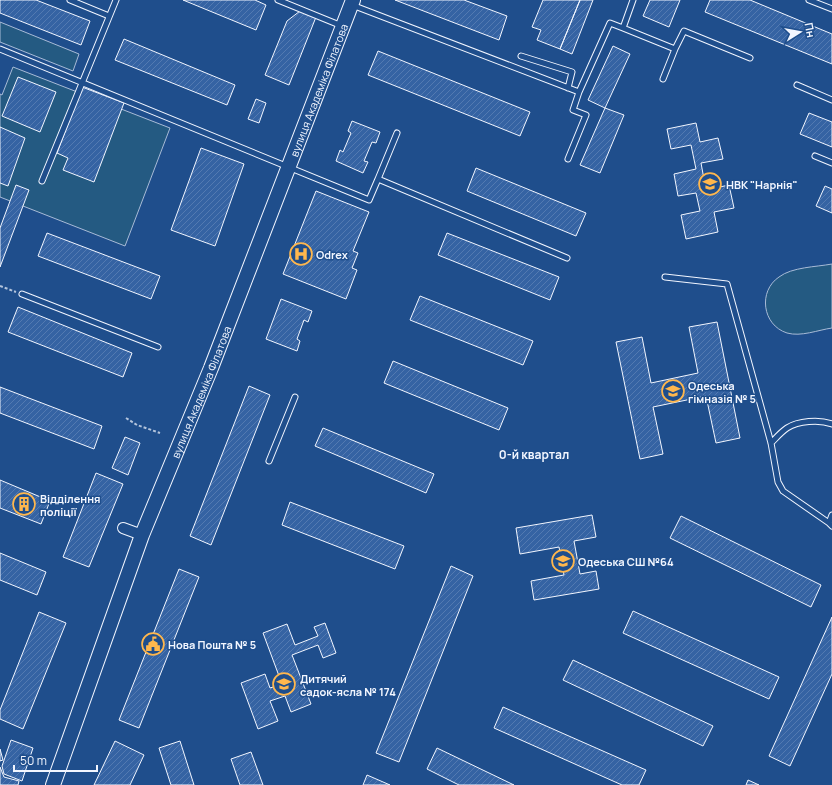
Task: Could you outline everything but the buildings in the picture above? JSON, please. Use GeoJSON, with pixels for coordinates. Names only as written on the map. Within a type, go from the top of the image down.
{"type":"FeatureCollection","features":[{"type":"Feature","properties":{"kind":"main road","name":"вулиця Академіка Філатова"},"geometry":{"type":"LineString","coordinates":[[53,785],[142,535],[211,368],[352,2]]}},
{"type":"Feature","properties":{"kind":"street"},"geometry":{"type":"LineString","coordinates":[[123,528],[142,535]]}},
{"type":"Feature","properties":{"kind":"lane"},"geometry":{"type":"LineString","coordinates":[[70,0],[110,16]]}},
{"type":"Feature","properties":{"kind":"lane"},"geometry":{"type":"LineString","coordinates":[[42,181],[116,0]]}},
{"type":"Feature","properties":{"kind":"lane"},"geometry":{"type":"LineString","coordinates":[[278,0],[342,26]]}},
{"type":"Feature","properties":{"kind":"lane"},"geometry":{"type":"LineString","coordinates":[[623,28],[633,0]]}},
{"type":"Feature","properties":{"kind":"lane"},"geometry":{"type":"LineString","coordinates":[[809,0],[832,9]]}},
{"type":"Feature","properties":{"kind":"lane"},"geometry":{"type":"LineString","coordinates":[[352,2],[579,92]]}},
{"type":"Feature","properties":{"kind":"lane"},"geometry":{"type":"LineString","coordinates":[[568,159],[586,115],[573,110],[579,92],[610,23],[675,49]]}},
{"type":"Feature","properties":{"kind":"lane"},"geometry":{"type":"LineString","coordinates":[[663,79],[684,31],[750,58]]}},
{"type":"Feature","properties":{"kind":"lane"},"geometry":{"type":"LineString","coordinates":[[0,49],[370,200],[397,133]]}},
{"type":"Feature","properties":{"kind":"lane"},"geometry":{"type":"LineString","coordinates":[[521,56],[572,72],[568,88]]}},
{"type":"Feature","properties":{"kind":"lane"},"geometry":{"type":"LineString","coordinates":[[797,85],[832,100]]}},
{"type":"Feature","properties":{"kind":"lane"},"geometry":{"type":"LineString","coordinates":[[815,156],[832,163]]}},
{"type":"Feature","properties":{"kind":"lane"},"geometry":{"type":"LineString","coordinates":[[378,179],[567,258]]}},
{"type":"Feature","properties":{"kind":"lane"},"geometry":{"type":"LineString","coordinates":[[665,277],[727,284],[771,443],[778,482],[783,491],[830,524],[832,516]]}},
{"type":"Feature","properties":{"kind":"lane"},"geometry":{"type":"LineString","coordinates":[[22,294],[158,347]]}},
{"type":"Feature","properties":{"kind":"lane"},"geometry":{"type":"LineString","coordinates":[[269,461],[295,397]]}},
{"type":"Feature","properties":{"kind":"lane"},"geometry":{"type":"LineString","coordinates":[[771,443],[785,429],[794,424],[826,422],[832,424]]}},
{"type":"Feature","properties":{"kind":"path"},"geometry":{"type":"LineString","coordinates":[[0,286],[22,294]]}},
{"type":"Feature","properties":{"kind":"path"},"geometry":{"type":"LineString","coordinates":[[126,418],[137,425],[160,433]]}},
{"type":"Feature","properties":{"kind":"shaded area"},"geometry":{"type":"Polygon","coordinates":[[[0,22],[79,54],[73,71],[0,42],[0,22]]]}},
{"type":"Feature","properties":{"kind":"shaded area"},"geometry":{"type":"Polygon","coordinates":[[[13,67],[170,128],[125,246],[0,197],[0,94],[2,95],[13,67]]]}},
{"type":"Feature","properties":{"kind":"shaded area"},"geometry":{"type":"Polygon","coordinates":[[[832,264],[832,328],[810,333],[792,334],[779,329],[772,323],[766,307],[766,299],[772,283],[779,277],[791,271],[832,264]]]}},
{"type":"Feature","properties":{"kind":"place","name":"НВК \"Нарнія\""},"geometry":{"type":"Point","coordinates":[710,184]}},
{"type":"Feature","properties":{"kind":"place","name":"Odrex"},"geometry":{"type":"Point","coordinates":[301,254]}},
{"type":"Feature","properties":{"kind":"place","name":"Одеська гімназія № 5"},"geometry":{"type":"Point","coordinates":[673,391]}},
{"type":"Feature","properties":{"kind":"place","name":"Відділення поліції"},"geometry":{"type":"Point","coordinates":[24,504]}},
{"type":"Feature","properties":{"kind":"place","name":"Одеська СШ №64"},"geometry":{"type":"Point","coordinates":[563,561]}},
{"type":"Feature","properties":{"kind":"place","name":"Нова Пошта № 5"},"geometry":{"type":"Point","coordinates":[153,644]}},
{"type":"Feature","properties":{"kind":"place","name":"Дитячий садок-ясла № 174"},"geometry":{"type":"Point","coordinates":[284,684]}},
{"type":"Feature","properties":{"kind":"district","name":"0-й квартал"},"geometry":{"type":"Point","coordinates":[534,454]}}]}
